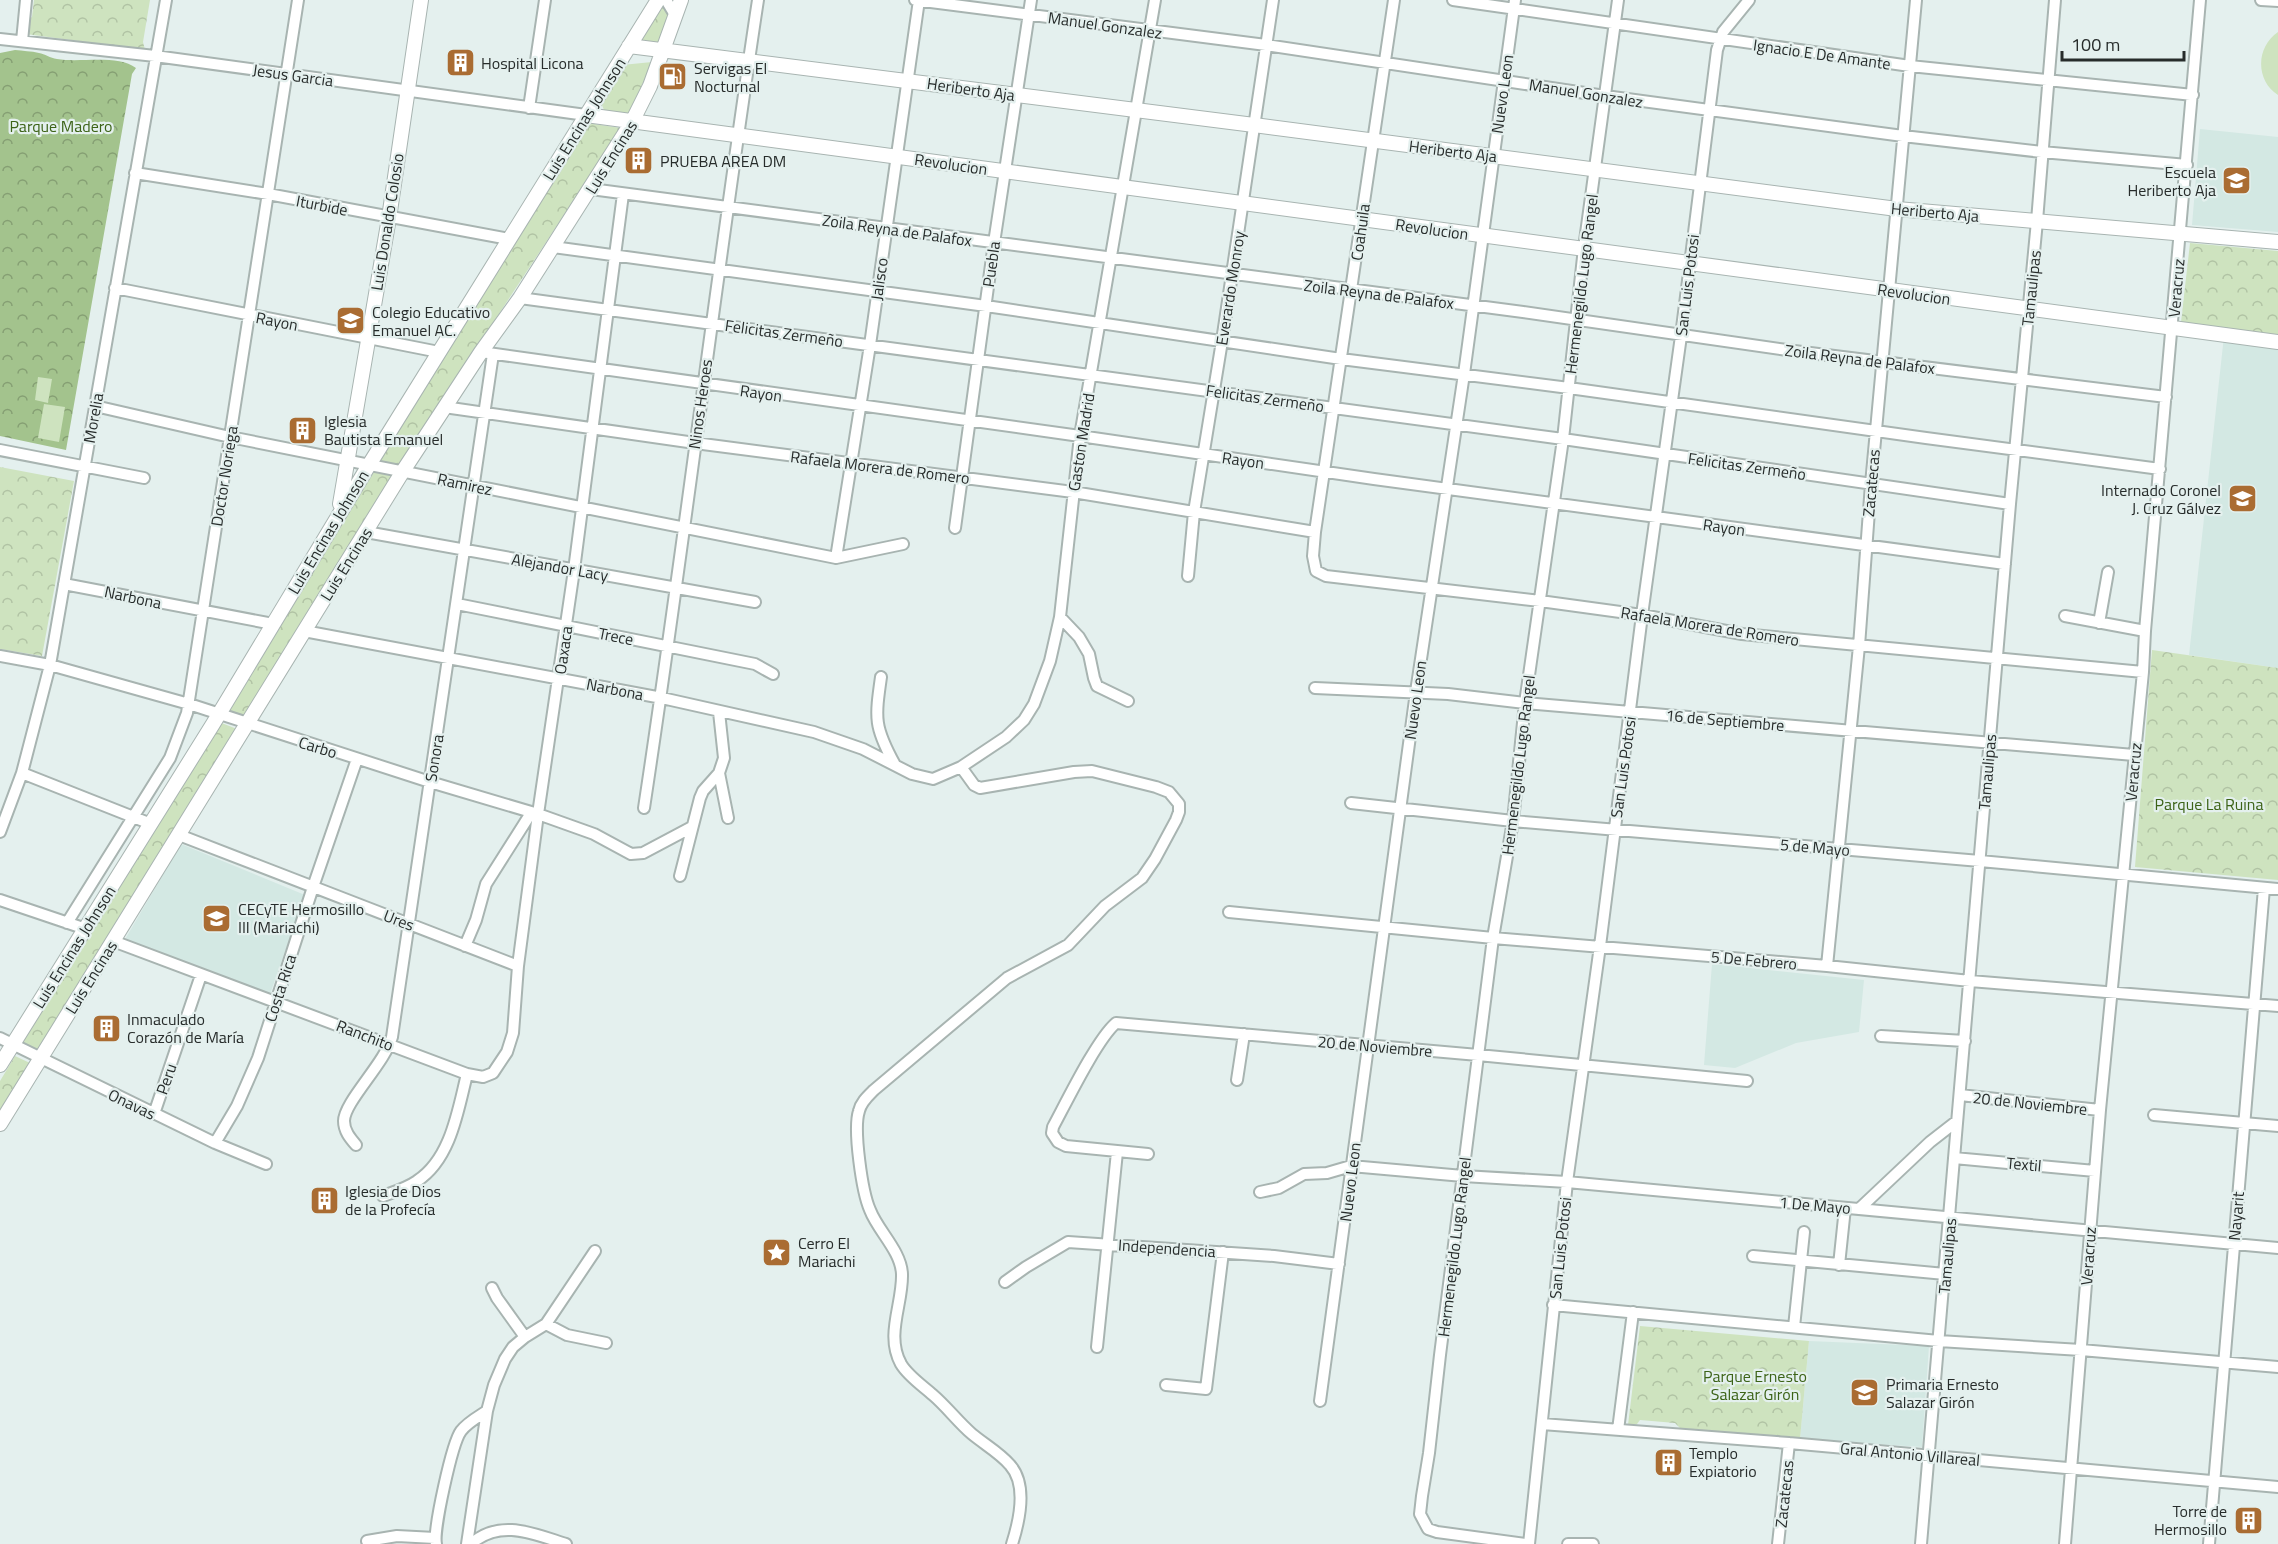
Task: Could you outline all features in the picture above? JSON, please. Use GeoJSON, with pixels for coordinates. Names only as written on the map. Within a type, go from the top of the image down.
{"type":"FeatureCollection","features":[{"type":"Feature","properties":{"kind":"main road","name":"Luis Donaldo Colosio"},"geometry":{"type":"LineString","coordinates":[[338,514],[349,461],[389,218],[421,0]]}},
{"type":"Feature","properties":{"kind":"main road","name":"Luis Encinas Johnson"},"geometry":{"type":"LineString","coordinates":[[0,1065],[6,1041],[86,929],[187,767],[338,514],[658,0]]}},
{"type":"Feature","properties":{"kind":"main road","name":"Luis Encinas"},"geometry":{"type":"LineString","coordinates":[[0,1124],[403,471],[444,407],[487,353],[632,122],[650,86],[681,0]]}},
{"type":"Feature","properties":{"kind":"main road","name":"Heriberto Aja"},"geometry":{"type":"LineString","coordinates":[[629,46],[1897,209],[2278,242]]}},
{"type":"Feature","properties":{"kind":"main road","name":"Revolucion"},"geometry":{"type":"LineString","coordinates":[[586,116],[2278,342]]}},
{"type":"Feature","properties":{"kind":"street"},"geometry":{"type":"LineString","coordinates":[[22,41],[26,0]]}},
{"type":"Feature","properties":{"kind":"street","name":"Morelia"},"geometry":{"type":"LineString","coordinates":[[0,832],[22,773],[50,665],[166,0]]}},
{"type":"Feature","properties":{"kind":"street","name":"Doctor Noriega"},"geometry":{"type":"LineString","coordinates":[[67,923],[170,758],[189,704],[298,0]]}},
{"type":"Feature","properties":{"kind":"street"},"geometry":{"type":"LineString","coordinates":[[529,108],[545,0]]}},
{"type":"Feature","properties":{"kind":"street"},"geometry":{"type":"LineString","coordinates":[[666,0],[675,15]]}},
{"type":"Feature","properties":{"kind":"street","name":"Ninos Heroes"},"geometry":{"type":"LineString","coordinates":[[644,808],[662,698],[737,136],[758,0]]}},
{"type":"Feature","properties":{"kind":"street","name":"Manuel Gonzalez"},"geometry":{"type":"LineString","coordinates":[[918,0],[1266,45],[1605,96],[1903,136],[2187,165]]}},
{"type":"Feature","properties":{"kind":"street","name":"Jalisco"},"geometry":{"type":"LineString","coordinates":[[836,558],[878,291],[918,0]]}},
{"type":"Feature","properties":{"kind":"street","name":"Puebla"},"geometry":{"type":"LineString","coordinates":[[955,528],[1004,171],[1031,0]]}},
{"type":"Feature","properties":{"kind":"street","name":"Gaston Madrid"},"geometry":{"type":"LineString","coordinates":[[884,760],[912,774],[933,779],[949,774],[1006,737],[1024,720],[1043,682],[1060,617],[1080,436],[1155,0]]}},
{"type":"Feature","properties":{"kind":"street","name":"Everardo Monroy"},"geometry":{"type":"LineString","coordinates":[[1188,576],[1194,512],[1273,0]]}},
{"type":"Feature","properties":{"kind":"street","name":"Coahuila"},"geometry":{"type":"LineString","coordinates":[[1316,571],[1313,556],[1315,532],[1394,0]]}},
{"type":"Feature","properties":{"kind":"street","name":"Ignacio E De Amante"},"geometry":{"type":"LineString","coordinates":[[1453,0],[1515,4],[1615,24],[1910,66],[2193,95]]}},
{"type":"Feature","properties":{"kind":"street","name":"Hermenegildo Lugo Rangel"},"geometry":{"type":"LineString","coordinates":[[1527,1544],[1468,1538],[1428,1529],[1420,1514],[1493,938],[1513,821],[1525,703],[1563,439],[1584,248],[1618,0]]}},
{"type":"Feature","properties":{"kind":"street","name":"San Luis Potosi"},"geometry":{"type":"LineString","coordinates":[[1527,1544],[1568,1182],[1719,40],[1749,0]]}},
{"type":"Feature","properties":{"kind":"street","name":"Zacatecas"},"geometry":{"type":"LineString","coordinates":[[1827,966],[1859,646],[1875,432],[1916,0]]}},
{"type":"Feature","properties":{"kind":"street","name":"Tamaulipas"},"geometry":{"type":"LineString","coordinates":[[1921,1544],[2055,0]]}},
{"type":"Feature","properties":{"kind":"street","name":"Veracruz"},"geometry":{"type":"LineString","coordinates":[[2065,1544],[2100,1110],[2143,672],[2200,0]]}},
{"type":"Feature","properties":{"kind":"street"},"geometry":{"type":"LineString","coordinates":[[2260,0],[2278,1]]}},
{"type":"Feature","properties":{"kind":"street","name":"Nuevo Leon"},"geometry":{"type":"LineString","coordinates":[[1320,1401],[1416,692],[1464,374],[1515,4]]}},
{"type":"Feature","properties":{"kind":"street","name":"Jesus Garcia"},"geometry":{"type":"LineString","coordinates":[[0,39],[155,56],[586,116]]}},
{"type":"Feature","properties":{"kind":"street","name":"Iturbide"},"geometry":{"type":"LineString","coordinates":[[135,173],[268,194],[509,239]]}},
{"type":"Feature","properties":{"kind":"street","name":"Zoila Reyna de Palafox"},"geometry":{"type":"LineString","coordinates":[[591,189],[1576,319],[1681,336],[1883,363],[2166,397]]}},
{"type":"Feature","properties":{"kind":"street","name":"Oaxaca"},"geometry":{"type":"LineString","coordinates":[[467,1074],[489,1076],[497,1069],[507,1052],[513,1033],[535,813],[559,678],[623,194]]}},
{"type":"Feature","properties":{"kind":"street"},"geometry":{"type":"LineString","coordinates":[[553,247],[986,306],[1341,359],[2160,469]]}},
{"type":"Feature","properties":{"kind":"street","name":"Rayon"},"geometry":{"type":"LineString","coordinates":[[115,288],[439,351]]}},
{"type":"Feature","properties":{"kind":"street","name":"Felicitas Zermeño"},"geometry":{"type":"LineString","coordinates":[[520,298],[978,358],[1664,453],[2010,504]]}},
{"type":"Feature","properties":{"kind":"street","name":"Rayon"},"geometry":{"type":"LineString","coordinates":[[487,353],[1324,472],[2005,564]]}},
{"type":"Feature","properties":{"kind":"street","name":"Sonora"},"geometry":{"type":"LineString","coordinates":[[356,1145],[346,1131],[344,1117],[347,1108],[378,1066],[390,1045],[450,658],[484,413],[487,353]]}},
{"type":"Feature","properties":{"kind":"street","name":"Ramirez"},"geometry":{"type":"LineString","coordinates":[[95,406],[230,437],[836,558]]}},
{"type":"Feature","properties":{"kind":"street","name":"Rafaela Morera de Romero"},"geometry":{"type":"LineString","coordinates":[[444,407],[852,464],[1073,492],[1315,532]]}},
{"type":"Feature","properties":{"kind":"street"},"geometry":{"type":"LineString","coordinates":[[0,450],[144,478]]}},
{"type":"Feature","properties":{"kind":"street","name":"Alejandor Lacy"},"geometry":{"type":"LineString","coordinates":[[366,532],[755,602]]}},
{"type":"Feature","properties":{"kind":"street"},"geometry":{"type":"LineString","coordinates":[[836,558],[903,544]]}},
{"type":"Feature","properties":{"kind":"street","name":"Rafaela Morera de Romero"},"geometry":{"type":"LineString","coordinates":[[1316,571],[1326,576],[1642,615],[1743,634],[1997,660],[2143,672]]}},
{"type":"Feature","properties":{"kind":"street"},"geometry":{"type":"LineString","coordinates":[[2099,623],[2108,572]]}},
{"type":"Feature","properties":{"kind":"street","name":"Narbona"},"geometry":{"type":"LineString","coordinates":[[64,584],[273,624]]}},
{"type":"Feature","properties":{"kind":"street","name":"Trece"},"geometry":{"type":"LineString","coordinates":[[457,604],[755,664],[773,674]]}},
{"type":"Feature","properties":{"kind":"street"},"geometry":{"type":"LineString","coordinates":[[2065,616],[2145,631]]}},
{"type":"Feature","properties":{"kind":"street"},"geometry":{"type":"LineString","coordinates":[[1060,617],[1089,654],[1097,686],[1128,701]]}},
{"type":"Feature","properties":{"kind":"street","name":"Narbona"},"geometry":{"type":"LineString","coordinates":[[304,631],[662,698],[814,732],[863,748],[884,760]]}},
{"type":"Feature","properties":{"kind":"street","name":"Carbo"},"geometry":{"type":"LineString","coordinates":[[0,656],[50,665],[189,704],[430,782],[535,813],[594,834],[631,854],[643,853],[692,827]]}},
{"type":"Feature","properties":{"kind":"street"},"geometry":{"type":"LineString","coordinates":[[881,677],[877,724],[880,738],[895,765]]}},
{"type":"Feature","properties":{"kind":"street","name":"16 de Septiembre"},"geometry":{"type":"LineString","coordinates":[[1315,688],[1416,692],[2134,755]]}},
{"type":"Feature","properties":{"kind":"street"},"geometry":{"type":"LineString","coordinates":[[680,876],[703,791],[719,773],[724,758],[719,712]]}},
{"type":"Feature","properties":{"kind":"street"},"geometry":{"type":"LineString","coordinates":[[170,758],[187,767]]}},
{"type":"Feature","properties":{"kind":"street","name":"Costa Rica"},"geometry":{"type":"LineString","coordinates":[[215,1143],[248,1084],[357,759]]}},
{"type":"Feature","properties":{"kind":"street"},"geometry":{"type":"LineString","coordinates":[[961,767],[974,785],[980,788],[1074,772],[1098,772],[1169,792],[1179,804],[1176,820],[1142,878],[1106,906],[1068,945],[1007,978],[874,1090],[863,1101],[859,1109],[857,1132],[865,1193],[870,1210],[900,1263],[902,1275],[896,1311],[896,1353],[901,1365],[909,1374],[1011,1466],[1016,1474],[1020,1497],[1012,1544]]}},
{"type":"Feature","properties":{"kind":"street"},"geometry":{"type":"LineString","coordinates":[[22,773],[151,824]]}},
{"type":"Feature","properties":{"kind":"street"},"geometry":{"type":"LineString","coordinates":[[719,773],[728,818]]}},
{"type":"Feature","properties":{"kind":"street","name":"5 de Mayo"},"geometry":{"type":"LineString","coordinates":[[1352,803],[1513,821],[2278,889]]}},
{"type":"Feature","properties":{"kind":"street"},"geometry":{"type":"LineString","coordinates":[[465,946],[476,920],[486,884],[535,813]]}},
{"type":"Feature","properties":{"kind":"street","name":"Ures"},"geometry":{"type":"LineString","coordinates":[[179,835],[518,966]]}},
{"type":"Feature","properties":{"kind":"street","name":"Nayarit"},"geometry":{"type":"LineString","coordinates":[[2209,1544],[2264,888]]}},
{"type":"Feature","properties":{"kind":"street"},"geometry":{"type":"LineString","coordinates":[[0,900],[86,929]]}},
{"type":"Feature","properties":{"kind":"street","name":"5 De Febrero"},"geometry":{"type":"LineString","coordinates":[[1229,912],[1970,981],[2278,1006]]}},
{"type":"Feature","properties":{"kind":"street","name":"Ranchito"},"geometry":{"type":"LineString","coordinates":[[113,941],[201,975],[276,1000],[467,1074]]}},
{"type":"Feature","properties":{"kind":"street","name":"Peru"},"geometry":{"type":"LineString","coordinates":[[154,1114],[201,975]]}},
{"type":"Feature","properties":{"kind":"street","name":"20 de Noviembre"},"geometry":{"type":"LineString","coordinates":[[1117,1152],[1074,1147],[1058,1142],[1052,1134],[1056,1120],[1091,1059],[1111,1027],[1116,1023],[1478,1055],[1747,1082]]}},
{"type":"Feature","properties":{"kind":"street"},"geometry":{"type":"LineString","coordinates":[[1237,1080],[1244,1034]]}},
{"type":"Feature","properties":{"kind":"street"},"geometry":{"type":"LineString","coordinates":[[1881,1036],[1965,1041]]}},
{"type":"Feature","properties":{"kind":"street","name":"Onavas"},"geometry":{"type":"LineString","coordinates":[[6,1041],[215,1143],[267,1164]]}},
{"type":"Feature","properties":{"kind":"street"},"geometry":{"type":"LineString","coordinates":[[383,1196],[417,1182],[443,1152],[452,1132],[467,1074]]}},
{"type":"Feature","properties":{"kind":"street","name":"20 de Noviembre"},"geometry":{"type":"LineString","coordinates":[[1960,1095],[2100,1110]]}},
{"type":"Feature","properties":{"kind":"street"},"geometry":{"type":"LineString","coordinates":[[2154,1115],[2278,1126]]}},
{"type":"Feature","properties":{"kind":"street"},"geometry":{"type":"LineString","coordinates":[[1859,1209],[1930,1142],[1958,1121]]}},
{"type":"Feature","properties":{"kind":"street"},"geometry":{"type":"LineString","coordinates":[[1097,1347],[1117,1152],[1148,1154]]}},
{"type":"Feature","properties":{"kind":"street","name":"Textil"},"geometry":{"type":"LineString","coordinates":[[1954,1158],[2095,1171]]}},
{"type":"Feature","properties":{"kind":"street","name":"1 De Mayo"},"geometry":{"type":"LineString","coordinates":[[1260,1192],[1279,1188],[1304,1174],[1327,1173],[1351,1166],[1568,1182],[2278,1248]]}},
{"type":"Feature","properties":{"kind":"street"},"geometry":{"type":"LineString","coordinates":[[1839,1265],[1845,1208]]}},
{"type":"Feature","properties":{"kind":"street"},"geometry":{"type":"LineString","coordinates":[[1794,1327],[1804,1232]]}},
{"type":"Feature","properties":{"kind":"street","name":"Independencia"},"geometry":{"type":"LineString","coordinates":[[1005,1282],[1068,1242],[1223,1252],[1339,1264]]}},
{"type":"Feature","properties":{"kind":"street"},"geometry":{"type":"LineString","coordinates":[[469,1544],[488,1411],[501,1366],[513,1347],[546,1324],[595,1251]]}},
{"type":"Feature","properties":{"kind":"street"},"geometry":{"type":"LineString","coordinates":[[1166,1385],[1206,1389],[1223,1252]]}},
{"type":"Feature","properties":{"kind":"street"},"geometry":{"type":"LineString","coordinates":[[1753,1256],[1945,1274]]}},
{"type":"Feature","properties":{"kind":"street"},"geometry":{"type":"LineString","coordinates":[[492,1288],[496,1298],[525,1337]]}},
{"type":"Feature","properties":{"kind":"street"},"geometry":{"type":"LineString","coordinates":[[1553,1305],[1939,1341],[2081,1350],[2278,1367]]}},
{"type":"Feature","properties":{"kind":"street"},"geometry":{"type":"LineString","coordinates":[[1618,1430],[1633,1312]]}},
{"type":"Feature","properties":{"kind":"street"},"geometry":{"type":"LineString","coordinates":[[546,1324],[567,1335],[606,1344]]}},
{"type":"Feature","properties":{"kind":"street"},"geometry":{"type":"LineString","coordinates":[[367,1540],[397,1536],[436,1541],[443,1495],[460,1432],[467,1424],[488,1411]]}},
{"type":"Feature","properties":{"kind":"street","name":"Gral Antonio Villareal"},"geometry":{"type":"LineString","coordinates":[[1542,1424],[1790,1443],[2278,1487]]}},
{"type":"Feature","properties":{"kind":"street","name":"Zacatecas"},"geometry":{"type":"LineString","coordinates":[[1779,1544],[1790,1443]]}},
{"type":"Feature","properties":{"kind":"street"},"geometry":{"type":"LineString","coordinates":[[469,1544],[477,1538],[500,1529],[516,1529],[567,1544]]}},
{"type":"Feature","properties":{"kind":"street"},"geometry":{"type":"LineString","coordinates":[[1568,1544],[1593,1544]]}},
{"type":"Feature","properties":{"kind":"shaded area","name":"Escuela Heriberto Aja"},"geometry":{"type":"Polygon","coordinates":[[[2200,129],[2278,137],[2278,232],[2192,225],[2200,129]]]}},
{"type":"Feature","properties":{"kind":"shaded area","name":"Internado Coronel J. Cruz Gálvez"},"geometry":{"type":"Polygon","coordinates":[[[2224,336],[2278,343],[2278,668],[2189,655],[2224,336]]]}},
{"type":"Feature","properties":{"kind":"shaded area","name":"CECyTE Hermosillo III (Mariachi)"},"geometry":{"type":"Polygon","coordinates":[[[181,844],[305,895],[270,994],[124,941],[181,844]]]}},
{"type":"Feature","properties":{"kind":"shaded area"},"geometry":{"type":"Polygon","coordinates":[[[1712,964],[1864,980],[1859,1032],[1796,1043],[1735,1068],[1704,1065],[1712,964]]]}},
{"type":"Feature","properties":{"kind":"shaded area","name":"Primaria Ernesto Salazar Girón"},"geometry":{"type":"Polygon","coordinates":[[[1809,1341],[1929,1346],[1922,1447],[1800,1439],[1809,1341]]]}},
{"type":"Feature","properties":{"kind":"green space"},"geometry":{"type":"Polygon","coordinates":[[[34,0],[150,0],[143,42],[145,50],[26,34],[27,20],[32,17],[34,0]]]}},
{"type":"Feature","properties":{"kind":"green space"},"geometry":{"type":"Polygon","coordinates":[[[661,0],[676,0],[659,45],[636,44],[661,0]]]}},
{"type":"Feature","properties":{"kind":"green space"},"geometry":{"type":"Polygon","coordinates":[[[2278,32],[2278,95],[2265,81],[2261,64],[2265,46],[2278,32]]]}},
{"type":"Feature","properties":{"kind":"green space","name":"Parque Madero"},"geometry":{"type":"Polygon","coordinates":[[[15,50],[36,52],[66,60],[119,61],[136,68],[132,74],[66,450],[0,436],[0,53],[15,50]]]}},
{"type":"Feature","properties":{"kind":"green space"},"geometry":{"type":"Polygon","coordinates":[[[652,62],[629,115],[604,110],[600,100],[622,65],[652,62]]]}},
{"type":"Feature","properties":{"kind":"green space"},"geometry":{"type":"Polygon","coordinates":[[[587,123],[621,128],[399,466],[379,461],[587,123]]]}},
{"type":"Feature","properties":{"kind":"green space"},"geometry":{"type":"Polygon","coordinates":[[[2190,243],[2278,251],[2278,336],[2181,322],[2190,243]]]}},
{"type":"Feature","properties":{"kind":"green space"},"geometry":{"type":"Polygon","coordinates":[[[38,377],[52,379],[48,403],[35,400],[38,377]]]}},
{"type":"Feature","properties":{"kind":"green space"},"geometry":{"type":"Polygon","coordinates":[[[44,404],[65,407],[59,442],[38,438],[44,404]]]}},
{"type":"Feature","properties":{"kind":"green space"},"geometry":{"type":"Polygon","coordinates":[[[0,467],[74,481],[42,656],[0,649],[0,467]]]}},
{"type":"Feature","properties":{"kind":"green space"},"geometry":{"type":"Polygon","coordinates":[[[374,472],[393,476],[241,721],[225,714],[374,472]]]}},
{"type":"Feature","properties":{"kind":"green space","name":"Parque La Ruina"},"geometry":{"type":"Polygon","coordinates":[[[2152,650],[2278,668],[2278,880],[2135,867],[2152,650]]]}},
{"type":"Feature","properties":{"kind":"green space"},"geometry":{"type":"Polygon","coordinates":[[[219,722],[237,729],[38,1051],[22,1042],[219,722]]]}},
{"type":"Feature","properties":{"kind":"green space"},"geometry":{"type":"Polygon","coordinates":[[[15,1056],[30,1063],[0,1112],[0,1081],[15,1056]]]}},
{"type":"Feature","properties":{"kind":"green space","name":"Parque Ernesto Salazar Girón"},"geometry":{"type":"Polygon","coordinates":[[[1640,1326],[1809,1341],[1800,1439],[1680,1428],[1675,1423],[1640,1420],[1637,1424],[1628,1425],[1640,1326]]]}},
{"type":"Feature","properties":{"kind":"place","name":"Hospital Licona"},"geometry":{"type":"Point","coordinates":[460,63]}},
{"type":"Feature","properties":{"kind":"place","name":"Servigas El Nocturnal"},"geometry":{"type":"Point","coordinates":[673,77]}},
{"type":"Feature","properties":{"kind":"place","name":"PRUEBA AREA DM"},"geometry":{"type":"Point","coordinates":[639,161]}},
{"type":"Feature","properties":{"kind":"place","name":"Escuela Heriberto Aja"},"geometry":{"type":"Point","coordinates":[2237,181]}},
{"type":"Feature","properties":{"kind":"place","name":"Colegio Educativo Emanuel AC."},"geometry":{"type":"Point","coordinates":[351,321]}},
{"type":"Feature","properties":{"kind":"place","name":"Iglesia Bautista Emanuel"},"geometry":{"type":"Point","coordinates":[303,430]}},
{"type":"Feature","properties":{"kind":"place","name":"Internado Coronel J. Cruz Gálvez"},"geometry":{"type":"Point","coordinates":[2242,499]}},
{"type":"Feature","properties":{"kind":"place","name":"CECyTE Hermosillo III (Mariachi)"},"geometry":{"type":"Point","coordinates":[217,918]}},
{"type":"Feature","properties":{"kind":"place","name":"Inmaculado Corazón de María"},"geometry":{"type":"Point","coordinates":[106,1028]}},
{"type":"Feature","properties":{"kind":"place","name":"Iglesia de Dios de la Profecía"},"geometry":{"type":"Point","coordinates":[324,1200]}},
{"type":"Feature","properties":{"kind":"place","name":"Cerro El Mariachi"},"geometry":{"type":"Point","coordinates":[777,1252]}},
{"type":"Feature","properties":{"kind":"place","name":"Primaria Ernesto Salazar Girón"},"geometry":{"type":"Point","coordinates":[1865,1393]}},
{"type":"Feature","properties":{"kind":"place","name":"Templo Expiatorio"},"geometry":{"type":"Point","coordinates":[1668,1462]}},
{"type":"Feature","properties":{"kind":"place","name":"Torre de Hermosillo"},"geometry":{"type":"Point","coordinates":[2248,1520]}}]}
